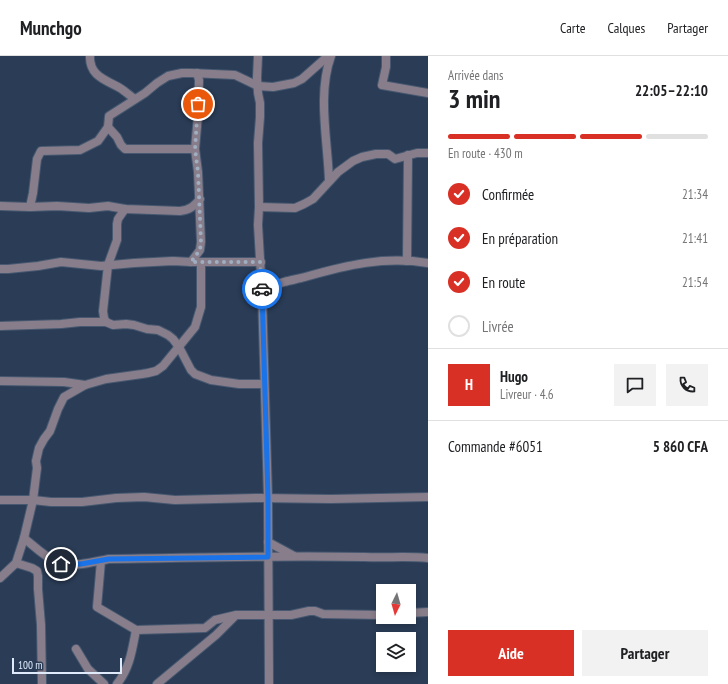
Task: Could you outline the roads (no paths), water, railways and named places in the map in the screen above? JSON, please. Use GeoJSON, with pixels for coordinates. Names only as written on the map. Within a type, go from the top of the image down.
{"type":"FeatureCollection","features":[{"type":"Feature","properties":{"kind":"street"},"geometry":{"type":"LineString","coordinates":[[90,56],[90,63],[93,70],[99,76],[135,99]]}},
{"type":"Feature","properties":{"kind":"street"},"geometry":{"type":"LineString","coordinates":[[258,56],[256,78],[260,103],[258,144],[258,225],[262,293],[268,498],[269,684]]}},
{"type":"Feature","properties":{"kind":"street"},"geometry":{"type":"LineString","coordinates":[[30,207],[37,159],[41,151],[80,150],[98,141],[108,128],[109,116],[135,99],[146,94],[157,83],[168,76],[182,73],[235,75],[258,86],[273,87],[294,83],[302,79],[329,56]]}},
{"type":"Feature","properties":{"kind":"street"},"geometry":{"type":"LineString","coordinates":[[329,56],[324,108],[329,181]]}},
{"type":"Feature","properties":{"kind":"street"},"geometry":{"type":"LineString","coordinates":[[386,56],[386,67],[382,85],[428,93]]}},
{"type":"Feature","properties":{"kind":"street"},"geometry":{"type":"LineString","coordinates":[[191,262],[200,250],[201,242],[198,162],[195,149],[199,80],[197,73]]}},
{"type":"Feature","properties":{"kind":"street"},"geometry":{"type":"LineString","coordinates":[[108,128],[117,137],[125,149],[195,149]]}},
{"type":"Feature","properties":{"kind":"street"},"geometry":{"type":"LineString","coordinates":[[259,207],[295,208],[313,199],[329,181],[352,160],[376,154],[388,154],[395,159],[417,153],[428,153]]}},
{"type":"Feature","properties":{"kind":"street"},"geometry":{"type":"LineString","coordinates":[[407,261],[408,155]]}},
{"type":"Feature","properties":{"kind":"street"},"geometry":{"type":"LineString","coordinates":[[0,206],[57,206],[89,208],[108,206],[125,209],[186,211],[200,200]]}},
{"type":"Feature","properties":{"kind":"street"},"geometry":{"type":"LineString","coordinates":[[106,322],[104,318],[104,311],[108,265],[117,240],[118,219],[125,209]]}},
{"type":"Feature","properties":{"kind":"street"},"geometry":{"type":"LineString","coordinates":[[262,293],[279,283],[297,280],[342,267],[386,260],[428,263]]}},
{"type":"Feature","properties":{"kind":"street"},"geometry":{"type":"LineString","coordinates":[[0,269],[38,266],[61,262],[100,266],[173,261],[260,262]]}},
{"type":"Feature","properties":{"kind":"street"},"geometry":{"type":"LineString","coordinates":[[0,578],[16,563],[24,538],[33,500],[37,468],[36,461],[39,448],[50,431],[64,397],[85,385],[106,380],[148,374],[163,366],[195,327],[201,307],[201,262]]}},
{"type":"Feature","properties":{"kind":"street"},"geometry":{"type":"LineString","coordinates":[[0,326],[106,322],[113,325],[126,324],[158,330],[173,339],[191,370],[195,374],[210,380],[239,384],[264,384]]}},
{"type":"Feature","properties":{"kind":"street"},"geometry":{"type":"LineString","coordinates":[[0,381],[64,382],[85,385]]}},
{"type":"Feature","properties":{"kind":"street"},"geometry":{"type":"LineString","coordinates":[[0,500],[82,502],[116,498],[144,497],[175,500],[428,497]]}},
{"type":"Feature","properties":{"kind":"street"},"geometry":{"type":"LineString","coordinates":[[24,538],[45,556],[61,564],[81,564],[109,559],[294,556],[428,558]]}},
{"type":"Feature","properties":{"kind":"street"},"geometry":{"type":"LineString","coordinates":[[268,542],[294,556]]}},
{"type":"Feature","properties":{"kind":"street"},"geometry":{"type":"LineString","coordinates":[[101,561],[97,608],[136,630],[205,628],[215,620],[236,615],[291,615],[309,611],[323,614],[376,615]]}},
{"type":"Feature","properties":{"kind":"street"},"geometry":{"type":"LineString","coordinates":[[16,563],[37,571],[41,625],[42,684]]}},
{"type":"Feature","properties":{"kind":"street"},"geometry":{"type":"LineString","coordinates":[[416,613],[428,612]]}},
{"type":"Feature","properties":{"kind":"street"},"geometry":{"type":"LineString","coordinates":[[157,684],[216,635],[236,615]]}},
{"type":"Feature","properties":{"kind":"street"},"geometry":{"type":"LineString","coordinates":[[117,684],[123,677],[130,662],[136,630]]}},
{"type":"Feature","properties":{"kind":"street"},"geometry":{"type":"LineString","coordinates":[[76,649],[88,669],[104,684]]}}]}
